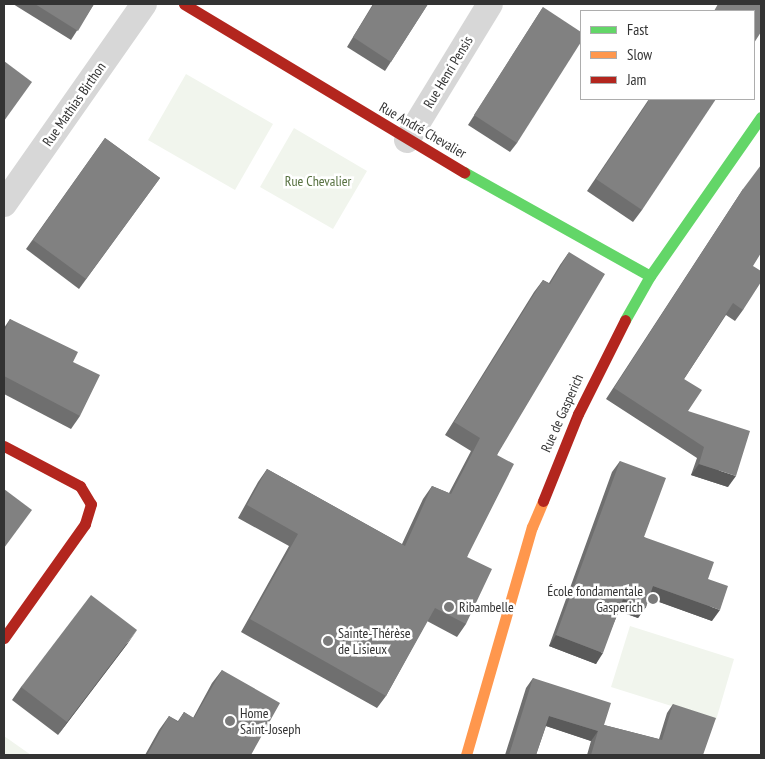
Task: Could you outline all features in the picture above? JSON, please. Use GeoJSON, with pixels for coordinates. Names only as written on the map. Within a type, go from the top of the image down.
{"type":"FeatureCollection","features":[{"type":"Feature","properties":{"kind":"street","name":"Rue Mathias Birthon"},"geometry":{"type":"LineString","coordinates":[[4,204],[144,4]]}},
{"type":"Feature","properties":{"kind":"street","name":"Rue André Chevalier"},"geometry":{"type":"LineString","coordinates":[[184,4],[407,140],[650,276]]}},
{"type":"Feature","properties":{"kind":"street","name":"Rue Henri Pensis"},"geometry":{"type":"LineString","coordinates":[[407,140],[490,4]]}},
{"type":"Feature","properties":{"kind":"street","name":"Rue de Gasperich"},"geometry":{"type":"LineString","coordinates":[[466,755],[532,527],[551,475],[601,364],[650,276],[761,118]]}},
{"type":"Feature","properties":{"kind":"street"},"geometry":{"type":"LineString","coordinates":[[4,446],[80,486],[91,504],[85,524],[4,638]]}},
{"type":"Feature","properties":{"kind":"green space","name":"Rue Chevalier"},"geometry":{"type":"Polygon","coordinates":[[[186,74],[273,124],[235,190],[148,140],[186,74]]]}},
{"type":"Feature","properties":{"kind":"green space","name":"Rue Chevalier"},"geometry":{"type":"Polygon","coordinates":[[[294,128],[367,171],[333,229],[260,187],[294,128]]]}},
{"type":"Feature","properties":{"kind":"green space"},"geometry":{"type":"Polygon","coordinates":[[[630,626],[734,659],[716,720],[611,687],[630,626]]]}},
{"type":"Feature","properties":{"kind":"green space"},"geometry":{"type":"Polygon","coordinates":[[[4,736],[31,755],[4,755],[4,736]]]}},
{"type":"Feature","properties":{"kind":"building"},"geometry":{"type":"Polygon","coordinates":[[[35,4],[94,4],[78,31],[35,4]]]}},
{"type":"Feature","properties":{"kind":"building"},"geometry":{"type":"Polygon","coordinates":[[[374,4],[428,4],[391,62],[353,37],[374,4]]]}},
{"type":"Feature","properties":{"kind":"building"},"geometry":{"type":"Polygon","coordinates":[[[718,4],[761,4],[761,32],[755,41],[755,10],[715,10],[718,4]]]}},
{"type":"Feature","properties":{"kind":"building"},"geometry":{"type":"Polygon","coordinates":[[[543,7],[580,31],[580,44],[517,143],[474,115],[543,7]]]}},
{"type":"Feature","properties":{"kind":"building"},"geometry":{"type":"Polygon","coordinates":[[[4,61],[32,82],[4,121],[4,61]]]}},
{"type":"Feature","properties":{"kind":"building"},"geometry":{"type":"Polygon","coordinates":[[[649,100],[715,100],[642,210],[596,179],[649,100]]]}},
{"type":"Feature","properties":{"kind":"building"},"geometry":{"type":"Polygon","coordinates":[[[105,138],[160,178],[86,279],[33,240],[105,138]]]}},
{"type":"Feature","properties":{"kind":"building"},"geometry":{"type":"Polygon","coordinates":[[[761,165],[761,253],[753,266],[761,271],[761,282],[743,310],[733,303],[684,379],[702,390],[688,411],[750,431],[736,476],[699,464],[704,447],[614,388],[743,189],[761,165]]]}},
{"type":"Feature","properties":{"kind":"building"},"geometry":{"type":"Polygon","coordinates":[[[569,252],[605,274],[497,455],[514,464],[467,557],[492,569],[466,624],[435,608],[386,696],[250,619],[298,534],[247,505],[267,469],[405,546],[432,486],[451,494],[480,438],[454,422],[543,280],[550,284],[569,252]]]}},
{"type":"Feature","properties":{"kind":"building"},"geometry":{"type":"Polygon","coordinates":[[[10,319],[78,352],[73,362],[100,375],[80,416],[4,376],[4,332],[10,319]]]}},
{"type":"Feature","properties":{"kind":"building"},"geometry":{"type":"Polygon","coordinates":[[[620,461],[666,478],[644,537],[714,562],[708,579],[728,586],[720,610],[653,586],[646,607],[623,599],[603,653],[556,635],[620,461]]]}},
{"type":"Feature","properties":{"kind":"building"},"geometry":{"type":"Polygon","coordinates":[[[4,489],[32,510],[4,548],[4,489]]]}},
{"type":"Feature","properties":{"kind":"building"},"geometry":{"type":"Polygon","coordinates":[[[91,595],[137,630],[67,722],[21,687],[91,595]]]}},
{"type":"Feature","properties":{"kind":"building","name":"Home Saint-Joseph"},"geometry":{"type":"Polygon","coordinates":[[[222,670],[280,703],[251,755],[147,755],[169,716],[178,722],[184,712],[194,718],[222,670]]]}},
{"type":"Feature","properties":{"kind":"building"},"geometry":{"type":"Polygon","coordinates":[[[533,678],[611,703],[604,725],[662,740],[673,704],[716,718],[703,755],[591,755],[598,731],[549,716],[536,755],[509,755],[533,678]]]}},
{"type":"Feature","properties":{"kind":"traffic: fast"},"geometry":{"type":"LineString","coordinates":[[625,320],[650,276],[761,117]]}},
{"type":"Feature","properties":{"kind":"traffic: fast"},"geometry":{"type":"LineString","coordinates":[[464,172],[650,276]]}},
{"type":"Feature","properties":{"kind":"traffic: slow"},"geometry":{"type":"LineString","coordinates":[[466,755],[532,527],[543,501]]}},
{"type":"Feature","properties":{"kind":"traffic: jam"},"geometry":{"type":"LineString","coordinates":[[184,4],[464,172]]}},
{"type":"Feature","properties":{"kind":"traffic: jam"},"geometry":{"type":"LineString","coordinates":[[543,501],[578,414],[625,320]]}},
{"type":"Feature","properties":{"kind":"traffic: jam"},"geometry":{"type":"LineString","coordinates":[[4,446],[80,486],[91,504],[85,524],[4,638]]}},
{"type":"Feature","properties":{"kind":"place","name":"École fondamentale Gasperich"},"geometry":{"type":"Point","coordinates":[653,599]}},
{"type":"Feature","properties":{"kind":"place","name":"Ribambelle"},"geometry":{"type":"Point","coordinates":[449,607]}},
{"type":"Feature","properties":{"kind":"place","name":"Sainte-Thérèse de Lisieux"},"geometry":{"type":"Point","coordinates":[328,641]}},
{"type":"Feature","properties":{"kind":"place","name":"Home Saint-Joseph"},"geometry":{"type":"Point","coordinates":[230,721]}}]}
